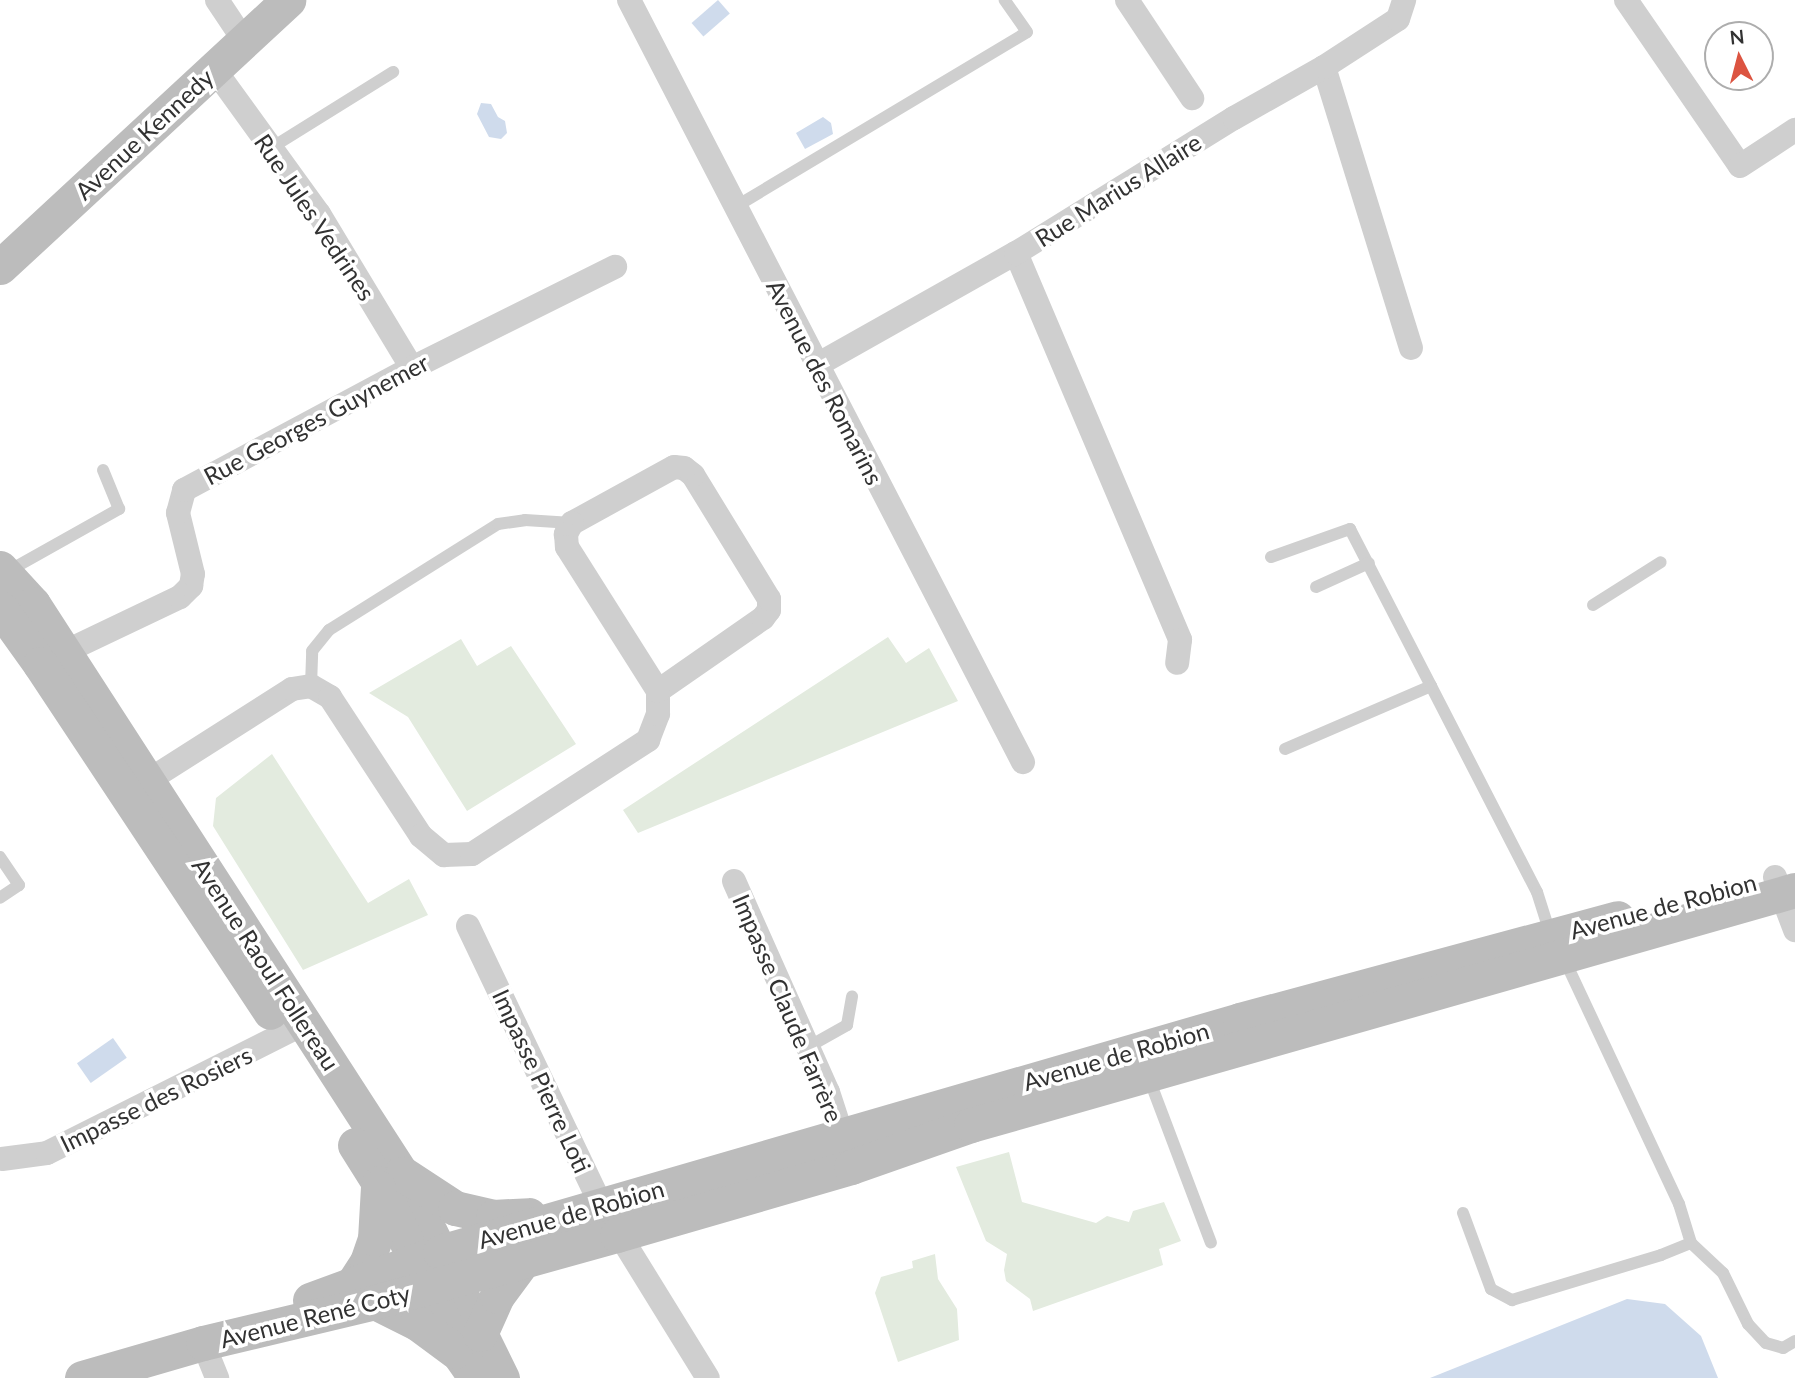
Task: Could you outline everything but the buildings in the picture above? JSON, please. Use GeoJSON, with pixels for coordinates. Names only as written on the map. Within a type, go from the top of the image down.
{"type":"FeatureCollection","features":[{"type":"Feature","properties":{"kind":"main road","name":"Avenue Kennedy"},"geometry":{"type":"LineString","coordinates":[[0,267],[288,0]]}},
{"type":"Feature","properties":{"kind":"main road","name":"Avenue Raoul Follereau"},"geometry":{"type":"LineString","coordinates":[[3,568],[10,613],[52,658],[296,1029],[390,1178],[472,1355],[502,1378]]}},
{"type":"Feature","properties":{"kind":"main road","name":"Avenue de Robion"},"geometry":{"type":"LineString","coordinates":[[434,1270],[597,1218],[847,1151],[1144,1063],[1786,883]]}},
{"type":"Feature","properties":{"kind":"main road"},"geometry":{"type":"LineString","coordinates":[[523,1261],[497,1296],[472,1355],[364,1292],[368,1262],[390,1178],[455,1209],[493,1217],[597,1218]]}},
{"type":"Feature","properties":{"kind":"main road","name":"Avenue de Robion"},"geometry":{"type":"LineString","coordinates":[[434,1270],[523,1261],[597,1218]]}},
{"type":"Feature","properties":{"kind":"main road","name":"Avenue René Coty"},"geometry":{"type":"LineString","coordinates":[[82,1378],[434,1270]]}},
{"type":"Feature","properties":{"kind":"street"},"geometry":{"type":"LineString","coordinates":[[217,0],[245,42]]}},
{"type":"Feature","properties":{"kind":"street","name":"Avenue des Romarins"},"geometry":{"type":"LineString","coordinates":[[629,0],[734,208],[1023,762]]}},
{"type":"Feature","properties":{"kind":"street"},"geometry":{"type":"LineString","coordinates":[[1128,0],[1192,98]]}},
{"type":"Feature","properties":{"kind":"street","name":"Rue Marius Allaire"},"geometry":{"type":"LineString","coordinates":[[817,365],[1016,253],[1234,118],[1324,67],[1398,19],[1404,0]]}},
{"type":"Feature","properties":{"kind":"street"},"geometry":{"type":"LineString","coordinates":[[1626,0],[1740,166],[1795,130]]}},
{"type":"Feature","properties":{"kind":"street"},"geometry":{"type":"LineString","coordinates":[[1324,67],[1411,348]]}},
{"type":"Feature","properties":{"kind":"street","name":"Rue Jules Vedrines"},"geometry":{"type":"LineString","coordinates":[[214,69],[318,214],[412,368]]}},
{"type":"Feature","properties":{"kind":"street"},"geometry":{"type":"LineString","coordinates":[[1016,253],[1180,640],[1177,663]]}},
{"type":"Feature","properties":{"kind":"street","name":"Rue Georges Guynemer"},"geometry":{"type":"LineString","coordinates":[[52,658],[180,597],[191,586],[193,574],[178,513],[184,490],[412,368],[615,267]]}},
{"type":"Feature","properties":{"kind":"street"},"geometry":{"type":"LineString","coordinates":[[137,788],[292,689],[312,686],[330,697],[421,836],[444,855],[472,854],[648,740],[658,715],[658,691],[567,547],[566,534],[572,523],[674,467],[684,468],[693,475],[769,599],[769,610],[763,618],[658,691]]}},
{"type":"Feature","properties":{"kind":"street","name":"Impasse Claude Farrère"},"geometry":{"type":"LineString","coordinates":[[734,881],[828,1092],[847,1151]]}},
{"type":"Feature","properties":{"kind":"street"},"geometry":{"type":"LineString","coordinates":[[1786,883],[1795,930]]}},
{"type":"Feature","properties":{"kind":"street","name":"Impasse Pierre Loti"},"geometry":{"type":"LineString","coordinates":[[468,926],[597,1218],[708,1378]]}},
{"type":"Feature","properties":{"kind":"street","name":"Impasse des Rosiers"},"geometry":{"type":"LineString","coordinates":[[2,1159],[47,1153],[296,1029]]}},
{"type":"Feature","properties":{"kind":"street"},"geometry":{"type":"LineString","coordinates":[[203,1343],[216,1378]]}},
{"type":"Feature","properties":{"kind":"lane"},"geometry":{"type":"LineString","coordinates":[[734,208],[1027,32],[1005,0]]}},
{"type":"Feature","properties":{"kind":"lane"},"geometry":{"type":"LineString","coordinates":[[271,148],[393,72]]}},
{"type":"Feature","properties":{"kind":"lane"},"geometry":{"type":"LineString","coordinates":[[3,568],[119,509],[103,470]]}},
{"type":"Feature","properties":{"kind":"lane"},"geometry":{"type":"LineString","coordinates":[[312,686],[312,651],[329,630],[498,524],[525,520],[572,523]]}},
{"type":"Feature","properties":{"kind":"lane"},"geometry":{"type":"LineString","coordinates":[[1271,557],[1350,529],[1538,892],[1558,947],[1679,1204],[1691,1242],[1723,1273],[1748,1324],[1766,1343],[1783,1348],[1795,1341]]}},
{"type":"Feature","properties":{"kind":"lane"},"geometry":{"type":"LineString","coordinates":[[1593,605],[1661,562]]}},
{"type":"Feature","properties":{"kind":"lane"},"geometry":{"type":"LineString","coordinates":[[1316,587],[1369,564]]}},
{"type":"Feature","properties":{"kind":"lane"},"geometry":{"type":"LineString","coordinates":[[1285,749],[1431,686]]}},
{"type":"Feature","properties":{"kind":"lane"},"geometry":{"type":"LineString","coordinates":[[0,856],[19,885],[0,898]]}},
{"type":"Feature","properties":{"kind":"lane"},"geometry":{"type":"LineString","coordinates":[[808,1047],[847,1025],[852,996]]}},
{"type":"Feature","properties":{"kind":"lane"},"geometry":{"type":"LineString","coordinates":[[1144,1063],[1211,1243]]}},
{"type":"Feature","properties":{"kind":"lane"},"geometry":{"type":"LineString","coordinates":[[1463,1213],[1491,1289],[1512,1300],[1661,1255],[1691,1242]]}},
{"type":"Feature","properties":{"kind":"shaded area"},"geometry":{"type":"Polygon","coordinates":[[[888,637],[906,663],[929,648],[958,701],[638,833],[623,810],[888,637]]]}},
{"type":"Feature","properties":{"kind":"shaded area"},"geometry":{"type":"Polygon","coordinates":[[[461,639],[477,666],[511,646],[576,744],[467,811],[408,717],[369,693],[461,639]]]}},
{"type":"Feature","properties":{"kind":"shaded area"},"geometry":{"type":"Polygon","coordinates":[[[272,754],[368,903],[409,879],[428,915],[303,970],[213,826],[216,798],[272,754]]]}},
{"type":"Feature","properties":{"kind":"shaded area"},"geometry":{"type":"Polygon","coordinates":[[[1009,1152],[1022,1202],[1096,1223],[1107,1216],[1129,1222],[1133,1211],[1164,1202],[1181,1241],[1159,1249],[1163,1265],[1033,1311],[1030,1299],[1006,1281],[1004,1270],[1007,1254],[986,1241],[956,1167],[1009,1152]]]}},
{"type":"Feature","properties":{"kind":"shaded area"},"geometry":{"type":"Polygon","coordinates":[[[935,1254],[938,1279],[957,1309],[959,1340],[898,1362],[875,1293],[881,1277],[913,1268],[912,1261],[935,1254]]]}},
{"type":"Feature","properties":{"kind":"water"},"geometry":{"type":"Polygon","coordinates":[[[718,0],[730,14],[703,37],[692,23],[718,0]]]}},
{"type":"Feature","properties":{"kind":"water"},"geometry":{"type":"Polygon","coordinates":[[[481,103],[491,104],[498,117],[505,121],[507,133],[501,139],[489,137],[477,114],[481,103]]]}},
{"type":"Feature","properties":{"kind":"water"},"geometry":{"type":"Polygon","coordinates":[[[823,117],[831,123],[833,134],[805,149],[796,133],[823,117]]]}},
{"type":"Feature","properties":{"kind":"water"},"geometry":{"type":"Polygon","coordinates":[[[113,1038],[127,1058],[91,1083],[77,1063],[113,1038]]]}},
{"type":"Feature","properties":{"kind":"water"},"geometry":{"type":"Polygon","coordinates":[[[1627,1299],[1665,1304],[1701,1336],[1718,1378],[1430,1378],[1627,1299]]]}}]}
